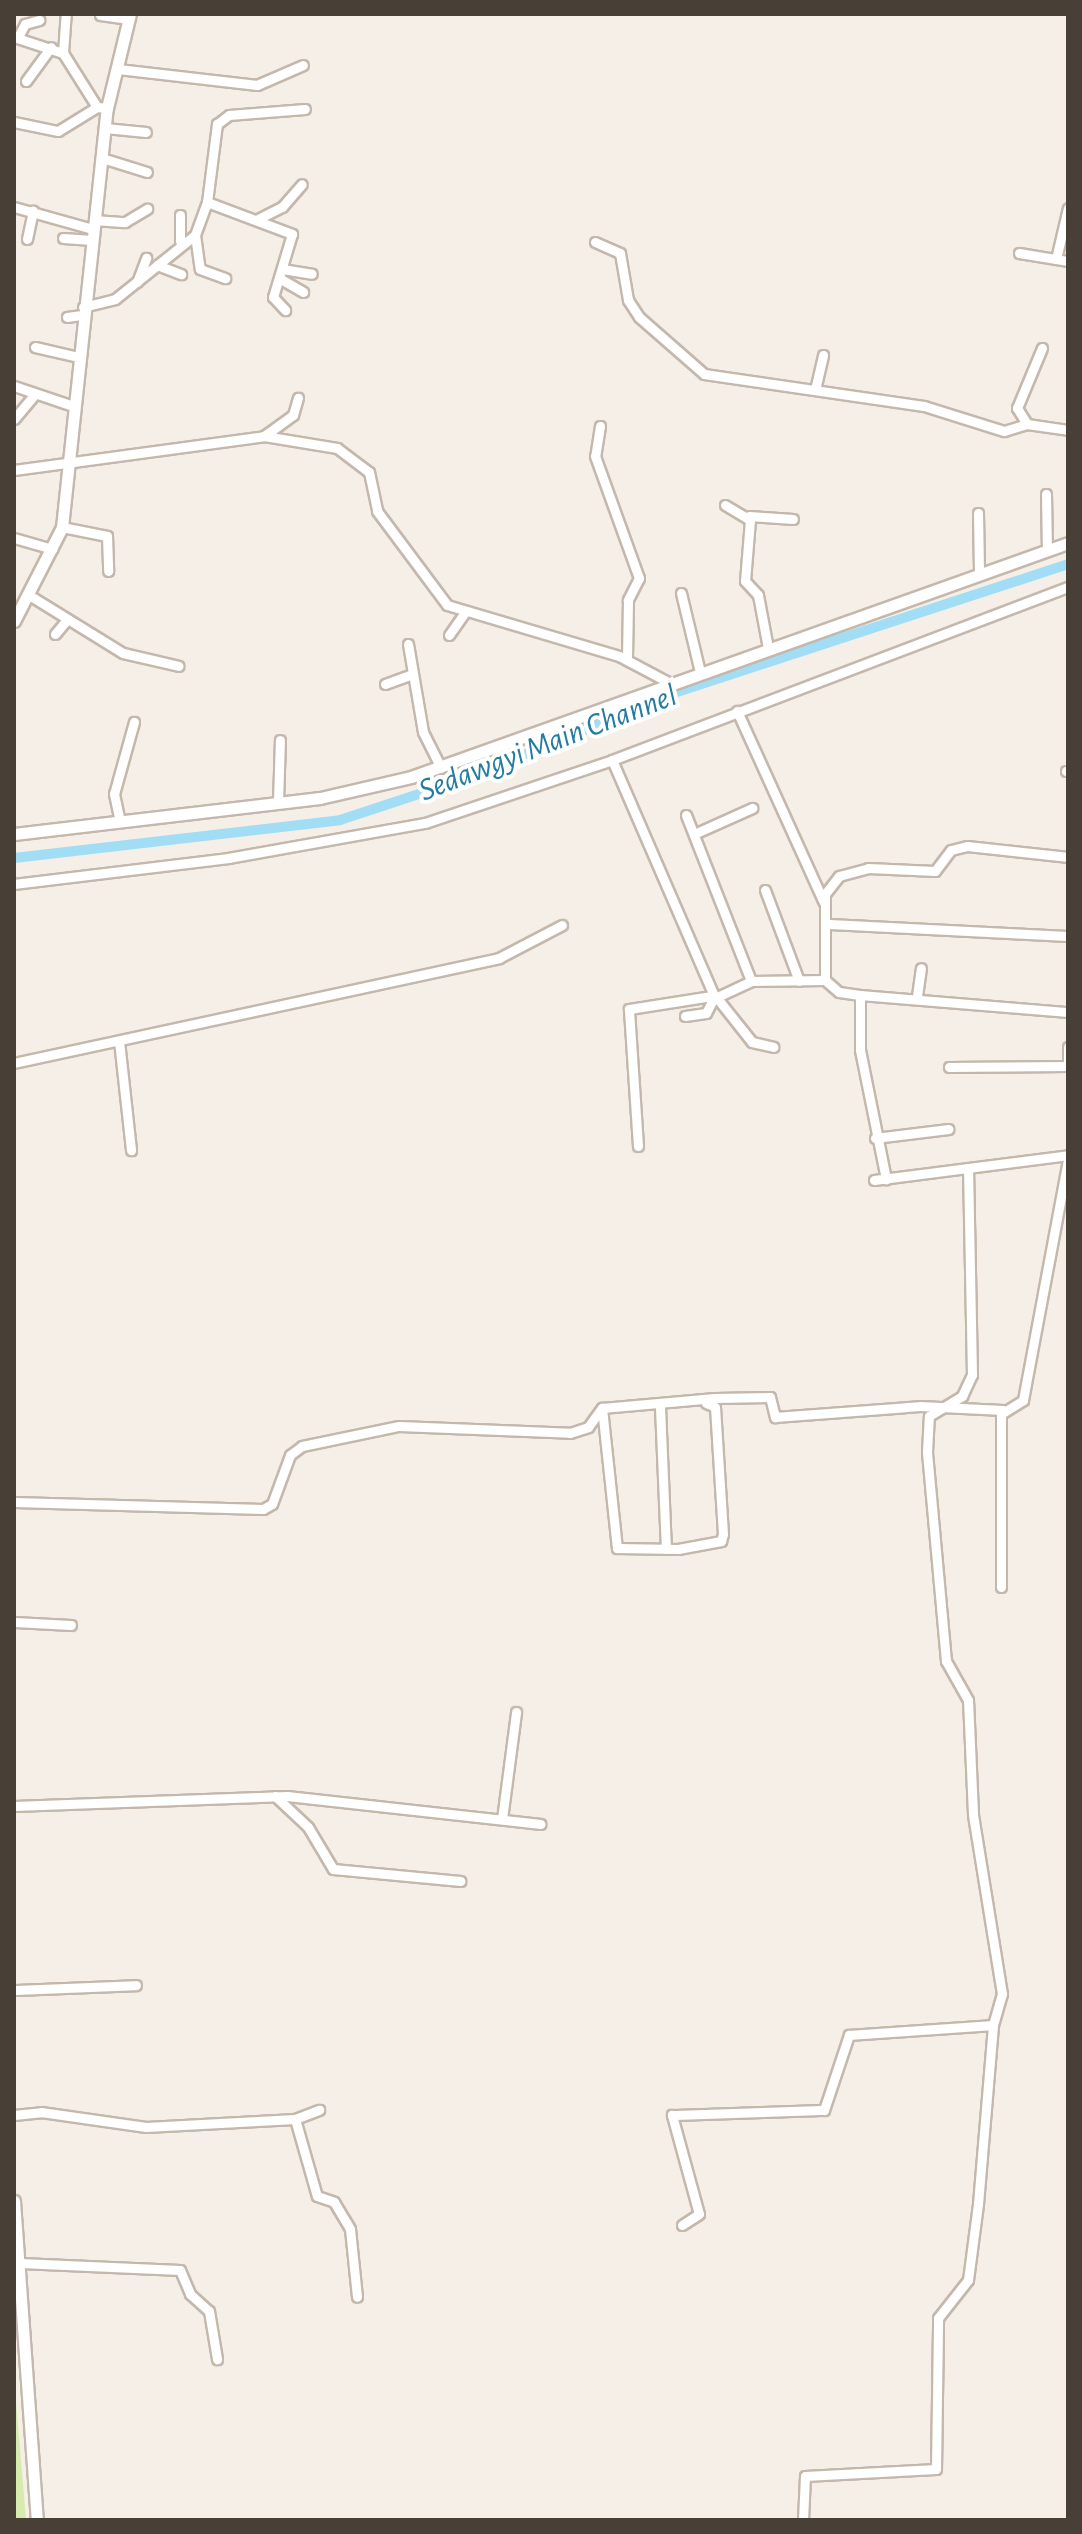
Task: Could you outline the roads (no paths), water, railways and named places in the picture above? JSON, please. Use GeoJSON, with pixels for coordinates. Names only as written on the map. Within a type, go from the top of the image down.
{"type":"FeatureCollection","features":[{"type":"Feature","properties":{"kind":"street"},"geometry":{"type":"LineString","coordinates":[[63,53],[66,14]]}},
{"type":"Feature","properties":{"kind":"street"},"geometry":{"type":"LineString","coordinates":[[14,122],[58,131],[102,108],[118,69],[129,16],[100,15]]}},
{"type":"Feature","properties":{"kind":"street"},"geometry":{"type":"LineString","coordinates":[[14,621],[62,527],[105,128],[102,108],[63,53],[16,37],[25,24],[39,20]]}},
{"type":"Feature","properties":{"kind":"street"},"geometry":{"type":"LineString","coordinates":[[26,81],[51,47]]}},
{"type":"Feature","properties":{"kind":"street"},"geometry":{"type":"LineString","coordinates":[[118,69],[257,85],[303,65]]}},
{"type":"Feature","properties":{"kind":"street"},"geometry":{"type":"LineString","coordinates":[[225,278],[200,269],[195,235],[207,202],[217,124],[229,115],[305,109]]}},
{"type":"Feature","properties":{"kind":"street"},"geometry":{"type":"LineString","coordinates":[[105,128],[146,132]]}},
{"type":"Feature","properties":{"kind":"street"},"geometry":{"type":"LineString","coordinates":[[102,158],[147,172]]}},
{"type":"Feature","properties":{"kind":"street"},"geometry":{"type":"LineString","coordinates":[[258,219],[282,207],[302,184]]}},
{"type":"Feature","properties":{"kind":"street"},"geometry":{"type":"LineString","coordinates":[[207,202],[292,234],[273,303],[285,310]]}},
{"type":"Feature","properties":{"kind":"street"},"geometry":{"type":"LineString","coordinates":[[14,207],[93,230]]}},
{"type":"Feature","properties":{"kind":"street"},"geometry":{"type":"LineString","coordinates":[[1056,259],[1068,208]]}},
{"type":"Feature","properties":{"kind":"street"},"geometry":{"type":"LineString","coordinates":[[63,238],[125,222],[147,209]]}},
{"type":"Feature","properties":{"kind":"street"},"geometry":{"type":"LineString","coordinates":[[27,239],[33,211]]}},
{"type":"Feature","properties":{"kind":"street"},"geometry":{"type":"LineString","coordinates":[[180,215],[180,241]]}},
{"type":"Feature","properties":{"kind":"street"},"geometry":{"type":"LineString","coordinates":[[67,317],[115,299],[157,265],[180,241],[195,235]]}},
{"type":"Feature","properties":{"kind":"street"},"geometry":{"type":"LineString","coordinates":[[595,242],[616,247],[630,305],[689,366],[734,381],[924,406],[1004,431],[1027,424],[1068,430]]}},
{"type":"Feature","properties":{"kind":"street"},"geometry":{"type":"LineString","coordinates":[[1019,253],[1068,261]]}},
{"type":"Feature","properties":{"kind":"street"},"geometry":{"type":"LineString","coordinates":[[137,282],[146,258]]}},
{"type":"Feature","properties":{"kind":"street"},"geometry":{"type":"LineString","coordinates":[[157,265],[181,274]]}},
{"type":"Feature","properties":{"kind":"street"},"geometry":{"type":"LineString","coordinates":[[280,273],[312,274]]}},
{"type":"Feature","properties":{"kind":"street"},"geometry":{"type":"LineString","coordinates":[[280,273],[303,292]]}},
{"type":"Feature","properties":{"kind":"street"},"geometry":{"type":"LineString","coordinates":[[35,347],[78,357]]}},
{"type":"Feature","properties":{"kind":"street"},"geometry":{"type":"LineString","coordinates":[[1027,424],[1017,408],[1042,348]]}},
{"type":"Feature","properties":{"kind":"street"},"geometry":{"type":"LineString","coordinates":[[815,390],[823,355]]}},
{"type":"Feature","properties":{"kind":"street"},"geometry":{"type":"LineString","coordinates":[[14,386],[73,406]]}},
{"type":"Feature","properties":{"kind":"street"},"geometry":{"type":"LineString","coordinates":[[14,419],[34,395]]}},
{"type":"Feature","properties":{"kind":"street"},"geometry":{"type":"LineString","coordinates":[[264,436],[293,415],[298,398]]}},
{"type":"Feature","properties":{"kind":"street"},"geometry":{"type":"LineString","coordinates":[[600,426],[595,456],[639,578],[628,600],[627,660]]}},
{"type":"Feature","properties":{"kind":"street"},"geometry":{"type":"LineString","coordinates":[[14,470],[264,436],[317,442],[359,461],[385,524],[447,605],[627,660],[670,683]]}},
{"type":"Feature","properties":{"kind":"street"},"geometry":{"type":"LineString","coordinates":[[1046,494],[1047,550]]}},
{"type":"Feature","properties":{"kind":"street"},"geometry":{"type":"LineString","coordinates":[[725,505],[749,516],[793,519]]}},
{"type":"Feature","properties":{"kind":"street"},"geometry":{"type":"LineString","coordinates":[[978,513],[979,572]]}},
{"type":"Feature","properties":{"kind":"street"},"geometry":{"type":"LineString","coordinates":[[749,516],[745,581],[758,595],[768,648]]}},
{"type":"Feature","properties":{"kind":"street"},"geometry":{"type":"LineString","coordinates":[[62,527],[107,536],[108,571]]}},
{"type":"Feature","properties":{"kind":"street"},"geometry":{"type":"LineString","coordinates":[[14,538],[52,549]]}},
{"type":"Feature","properties":{"kind":"street"},"geometry":{"type":"LineString","coordinates":[[14,834],[353,792],[441,768],[700,672],[1068,543]]}},
{"type":"Feature","properties":{"kind":"street"},"geometry":{"type":"LineString","coordinates":[[14,884],[372,835],[612,760],[1068,587]]}},
{"type":"Feature","properties":{"kind":"street"},"geometry":{"type":"LineString","coordinates":[[681,593],[700,672]]}},
{"type":"Feature","properties":{"kind":"street"},"geometry":{"type":"LineString","coordinates":[[29,595],[66,621],[123,653],[179,666]]}},
{"type":"Feature","properties":{"kind":"street"},"geometry":{"type":"LineString","coordinates":[[449,635],[466,611]]}},
{"type":"Feature","properties":{"kind":"street"},"geometry":{"type":"LineString","coordinates":[[55,634],[66,621]]}},
{"type":"Feature","properties":{"kind":"street"},"geometry":{"type":"LineString","coordinates":[[408,644],[410,675],[441,768]]}},
{"type":"Feature","properties":{"kind":"street"},"geometry":{"type":"LineString","coordinates":[[385,684],[410,675]]}},
{"type":"Feature","properties":{"kind":"street"},"geometry":{"type":"LineString","coordinates":[[737,711],[825,904],[829,924],[825,980]]}},
{"type":"Feature","properties":{"kind":"street"},"geometry":{"type":"LineString","coordinates":[[120,822],[114,794],[134,722]]}},
{"type":"Feature","properties":{"kind":"street"},"geometry":{"type":"LineString","coordinates":[[278,802],[280,740]]}},
{"type":"Feature","properties":{"kind":"street"},"geometry":{"type":"LineString","coordinates":[[612,760],[714,997],[752,1042],[773,1047]]}},
{"type":"Feature","properties":{"kind":"street"},"geometry":{"type":"LineString","coordinates":[[694,834],[752,808]]}},
{"type":"Feature","properties":{"kind":"street"},"geometry":{"type":"LineString","coordinates":[[686,815],[751,981]]}},
{"type":"Feature","properties":{"kind":"street"},"geometry":{"type":"LineString","coordinates":[[825,904],[826,888],[839,876],[868,868],[935,871],[951,850],[967,846],[1068,857]]}},
{"type":"Feature","properties":{"kind":"street"},"geometry":{"type":"LineString","coordinates":[[765,890],[799,981]]}},
{"type":"Feature","properties":{"kind":"street"},"geometry":{"type":"LineString","coordinates":[[829,924],[1068,936]]}},
{"type":"Feature","properties":{"kind":"street"},"geometry":{"type":"LineString","coordinates":[[14,1063],[499,958],[562,925]]}},
{"type":"Feature","properties":{"kind":"street"},"geometry":{"type":"LineString","coordinates":[[917,996],[921,968]]}},
{"type":"Feature","properties":{"kind":"street"},"geometry":{"type":"LineString","coordinates":[[638,1146],[629,1009],[714,997],[751,981],[825,980],[860,995],[917,996],[1068,1012]]}},
{"type":"Feature","properties":{"kind":"street"},"geometry":{"type":"LineString","coordinates":[[860,995],[860,1050],[875,1138],[886,1179]]}},
{"type":"Feature","properties":{"kind":"street"},"geometry":{"type":"LineString","coordinates":[[685,1016],[706,1013],[714,997]]}},
{"type":"Feature","properties":{"kind":"street"},"geometry":{"type":"LineString","coordinates":[[119,1041],[131,1150]]}},
{"type":"Feature","properties":{"kind":"street"},"geometry":{"type":"LineString","coordinates":[[949,1067],[1068,1066],[1068,1047]]}},
{"type":"Feature","properties":{"kind":"street"},"geometry":{"type":"LineString","coordinates":[[875,1138],[948,1129]]}},
{"type":"Feature","properties":{"kind":"street"},"geometry":{"type":"LineString","coordinates":[[602,1408],[660,1407],[770,1397],[775,1417],[936,1409],[1003,1410],[1023,1400],[1068,1158],[874,1180]]}},
{"type":"Feature","properties":{"kind":"street"},"geometry":{"type":"LineString","coordinates":[[936,1409],[962,1396],[972,1375],[968,1168]]}},
{"type":"Feature","properties":{"kind":"street"},"geometry":{"type":"LineString","coordinates":[[602,1408],[617,1548],[666,1549],[722,1538],[715,1407],[706,1403]]}},
{"type":"Feature","properties":{"kind":"street"},"geometry":{"type":"LineString","coordinates":[[660,1407],[666,1549]]}},
{"type":"Feature","properties":{"kind":"street"},"geometry":{"type":"LineString","coordinates":[[14,1502],[263,1509],[272,1504],[290,1455],[302,1446],[399,1426],[570,1433],[588,1427],[602,1408]]}},
{"type":"Feature","properties":{"kind":"street"},"geometry":{"type":"LineString","coordinates":[[803,2520],[805,2476],[936,2469],[938,2318],[971,2266],[993,2025],[1002,1994],[970,1788],[968,1700],[948,1671],[943,1629],[927,1452],[936,1409]]}},
{"type":"Feature","properties":{"kind":"street"},"geometry":{"type":"LineString","coordinates":[[1001,1587],[1003,1410]]}},
{"type":"Feature","properties":{"kind":"street"},"geometry":{"type":"LineString","coordinates":[[14,1622],[71,1625]]}},
{"type":"Feature","properties":{"kind":"street"},"geometry":{"type":"LineString","coordinates":[[502,1819],[516,1712]]}},
{"type":"Feature","properties":{"kind":"street"},"geometry":{"type":"LineString","coordinates":[[275,1796],[302,1819],[333,1869],[460,1881]]}},
{"type":"Feature","properties":{"kind":"street"},"geometry":{"type":"LineString","coordinates":[[14,1806],[275,1796],[540,1824]]}},
{"type":"Feature","properties":{"kind":"street"},"geometry":{"type":"LineString","coordinates":[[14,1990],[136,1985]]}},
{"type":"Feature","properties":{"kind":"street"},"geometry":{"type":"LineString","coordinates":[[682,2225],[699,2214],[672,2115],[824,2110],[849,2035],[993,2025]]}},
{"type":"Feature","properties":{"kind":"street"},"geometry":{"type":"LineString","coordinates":[[14,2115],[41,2112],[146,2127],[295,2119],[319,2110]]}},
{"type":"Feature","properties":{"kind":"street"},"geometry":{"type":"LineString","coordinates":[[295,2119],[317,2196],[334,2202],[350,2229],[357,2297]]}},
{"type":"Feature","properties":{"kind":"street"},"geometry":{"type":"LineString","coordinates":[[14,2201],[37,2520]]}},
{"type":"Feature","properties":{"kind":"street"},"geometry":{"type":"LineString","coordinates":[[20,2263],[180,2270],[190,2294],[209,2311],[217,2359]]}},
{"type":"Feature","properties":{"kind":"waterway","name":"Sedawgyi Main Channel"},"geometry":{"type":"LineString","coordinates":[[14,858],[340,820],[468,778],[674,693],[1068,564]]}}]}
